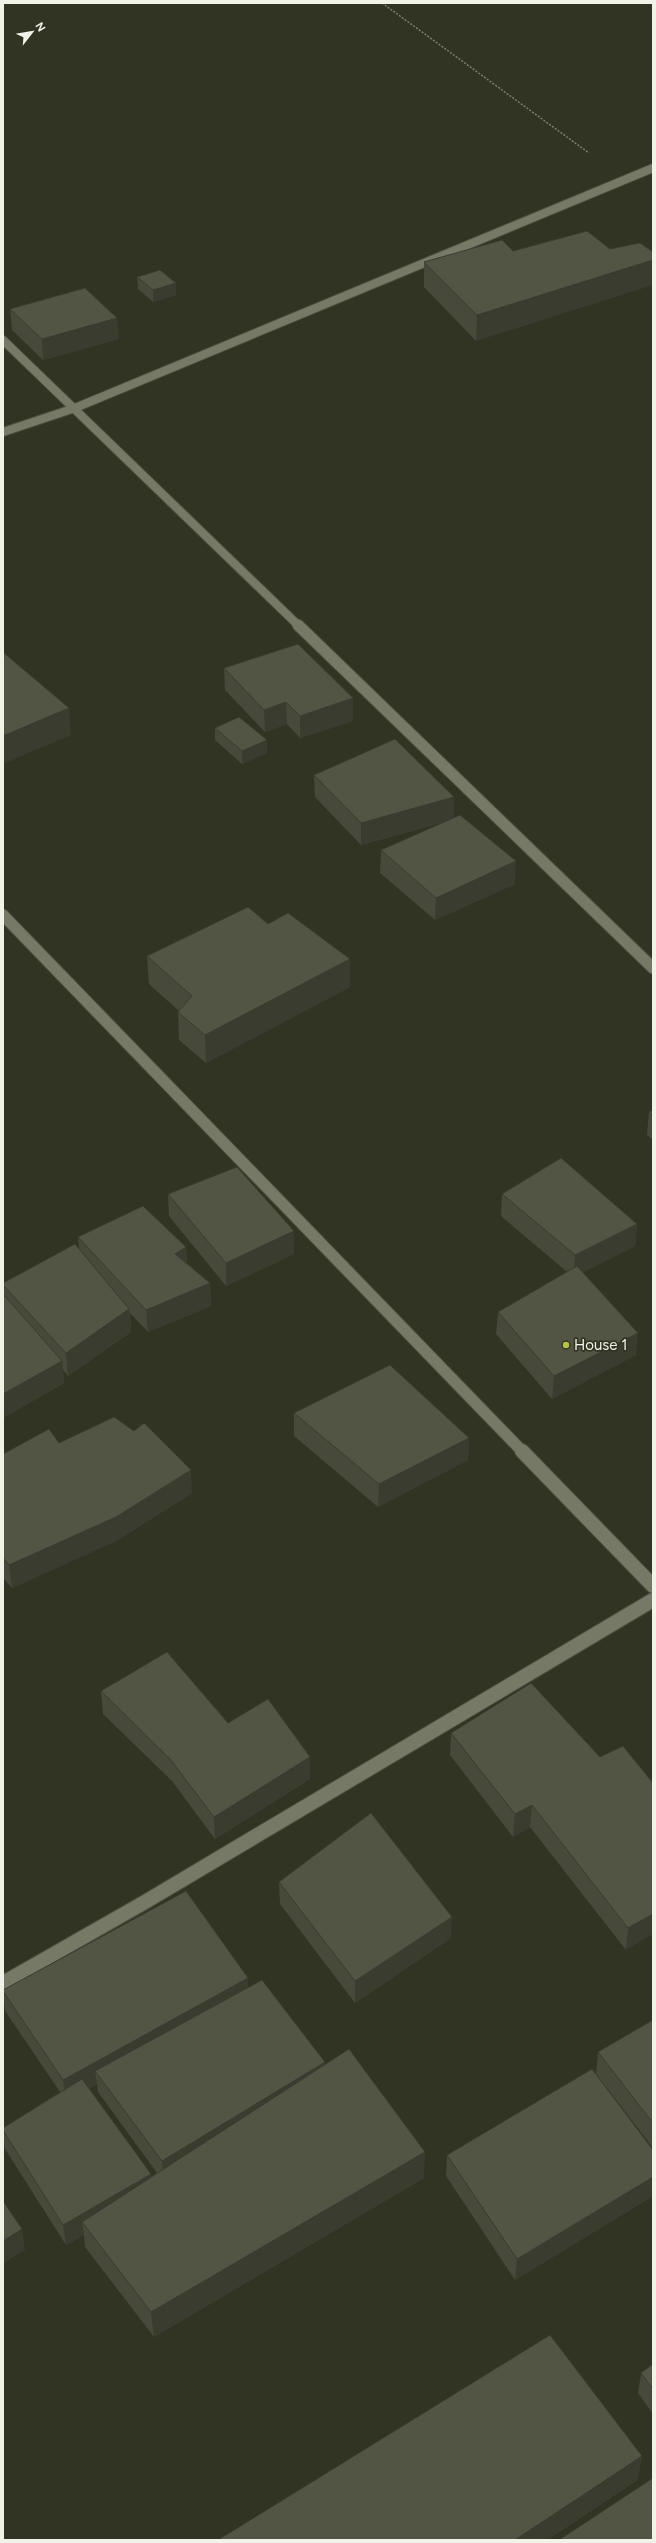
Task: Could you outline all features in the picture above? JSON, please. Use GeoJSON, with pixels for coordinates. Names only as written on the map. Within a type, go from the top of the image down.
{"type":"FeatureCollection","features":[{"type":"Feature","properties":{"kind":"street"},"geometry":{"type":"LineString","coordinates":[[3,432],[75,408],[653,168]]}},
{"type":"Feature","properties":{"kind":"street"},"geometry":{"type":"LineString","coordinates":[[3,340],[653,968]]}},
{"type":"Feature","properties":{"kind":"street"},"geometry":{"type":"LineString","coordinates":[[3,915],[653,1586]]}},
{"type":"Feature","properties":{"kind":"street"},"geometry":{"type":"LineString","coordinates":[[3,1983],[145,1902],[653,1600]]}},
{"type":"Feature","properties":{"kind":"path"},"geometry":{"type":"LineString","coordinates":[[382,3],[626,179]]}},
{"type":"Feature","properties":{"kind":"building"},"geometry":{"type":"Polygon","coordinates":[[[587,231],[610,249],[640,243],[653,252],[653,260],[477,315],[424,262],[502,240],[513,251],[587,231]]]}},
{"type":"Feature","properties":{"kind":"building"},"geometry":{"type":"Polygon","coordinates":[[[160,270],[176,283],[153,290],[137,277],[160,270]]]}},
{"type":"Feature","properties":{"kind":"building"},"geometry":{"type":"Polygon","coordinates":[[[85,288],[117,318],[42,339],[10,309],[85,288]]]}},
{"type":"Feature","properties":{"kind":"building"},"geometry":{"type":"Polygon","coordinates":[[[298,644],[353,698],[300,716],[286,702],[264,710],[224,668],[298,644]]]}},
{"type":"Feature","properties":{"kind":"building"},"geometry":{"type":"Polygon","coordinates":[[[4,653],[69,708],[3,736],[4,653]]]}},
{"type":"Feature","properties":{"kind":"building"},"geometry":{"type":"Polygon","coordinates":[[[239,717],[267,740],[242,751],[215,728],[239,717]]]}},
{"type":"Feature","properties":{"kind":"building"},"geometry":{"type":"Polygon","coordinates":[[[395,739],[454,797],[361,823],[314,775],[395,739]]]}},
{"type":"Feature","properties":{"kind":"building"},"geometry":{"type":"Polygon","coordinates":[[[460,815],[516,861],[436,898],[381,850],[460,815]]]}},
{"type":"Feature","properties":{"kind":"building"},"geometry":{"type":"Polygon","coordinates":[[[248,907],[268,924],[288,913],[350,959],[205,1035],[178,1012],[192,996],[147,956],[248,907]]]}},
{"type":"Feature","properties":{"kind":"building"},"geometry":{"type":"Polygon","coordinates":[[[653,1110],[653,1116],[649,1112],[653,1110]]]}},
{"type":"Feature","properties":{"kind":"building"},"geometry":{"type":"Polygon","coordinates":[[[561,1158],[637,1224],[575,1255],[502,1194],[561,1158]]]}},
{"type":"Feature","properties":{"kind":"building"},"geometry":{"type":"Polygon","coordinates":[[[237,1167],[294,1231],[226,1263],[168,1194],[237,1167]]]}},
{"type":"Feature","properties":{"kind":"building"},"geometry":{"type":"Polygon","coordinates":[[[143,1206],[186,1247],[175,1254],[210,1283],[146,1310],[78,1237],[143,1206]]]}},
{"type":"Feature","properties":{"kind":"building"},"geometry":{"type":"Polygon","coordinates":[[[75,1244],[129,1309],[66,1353],[3,1285],[3,1283],[75,1244]]]}},
{"type":"Feature","properties":{"kind":"building","name":"House 1"},"geometry":{"type":"Polygon","coordinates":[[[577,1266],[638,1333],[554,1376],[498,1312],[577,1266]]]}},
{"type":"Feature","properties":{"kind":"building"},"geometry":{"type":"Polygon","coordinates":[[[3,1294],[62,1361],[3,1394],[3,1294]]]}},
{"type":"Feature","properties":{"kind":"building"},"geometry":{"type":"Polygon","coordinates":[[[390,1365],[469,1438],[379,1484],[294,1413],[390,1365]]]}},
{"type":"Feature","properties":{"kind":"building"},"geometry":{"type":"Polygon","coordinates":[[[114,1417],[134,1431],[144,1423],[191,1470],[116,1517],[9,1565],[3,1558],[3,1454],[49,1429],[59,1443],[114,1417]]]}},
{"type":"Feature","properties":{"kind":"building"},"geometry":{"type":"Polygon","coordinates":[[[167,1652],[228,1723],[268,1699],[310,1757],[214,1817],[170,1759],[101,1691],[167,1652]]]}},
{"type":"Feature","properties":{"kind":"building"},"geometry":{"type":"Polygon","coordinates":[[[531,1683],[600,1757],[623,1746],[653,1783],[653,1914],[628,1928],[532,1805],[515,1814],[451,1733],[531,1683]]]}},
{"type":"Feature","properties":{"kind":"building"},"geometry":{"type":"Polygon","coordinates":[[[371,1813],[452,1917],[355,1981],[279,1882],[371,1813]]]}},
{"type":"Feature","properties":{"kind":"building"},"geometry":{"type":"Polygon","coordinates":[[[186,1891],[248,1978],[63,2080],[3,1990],[186,1891]]]}},
{"type":"Feature","properties":{"kind":"building"},"geometry":{"type":"Polygon","coordinates":[[[262,1980],[325,2062],[162,2161],[95,2071],[262,1980]]]}},
{"type":"Feature","properties":{"kind":"building"},"geometry":{"type":"Polygon","coordinates":[[[653,2020],[653,2123],[598,2052],[653,2020]]]}},
{"type":"Feature","properties":{"kind":"building"},"geometry":{"type":"Polygon","coordinates":[[[349,2049],[425,2152],[151,2312],[82,2222],[349,2049]]]}},
{"type":"Feature","properties":{"kind":"building"},"geometry":{"type":"Polygon","coordinates":[[[592,2069],[653,2150],[653,2177],[517,2259],[447,2155],[592,2069]]]}},
{"type":"Feature","properties":{"kind":"building"},"geometry":{"type":"Polygon","coordinates":[[[82,2079],[151,2174],[63,2225],[3,2128],[82,2079]]]}},
{"type":"Feature","properties":{"kind":"building"},"geometry":{"type":"Polygon","coordinates":[[[3,2201],[22,2229],[3,2241],[3,2201]]]}},
{"type":"Feature","properties":{"kind":"building"},"geometry":{"type":"Polygon","coordinates":[[[550,2335],[642,2456],[515,2540],[218,2540],[550,2335]]]}},
{"type":"Feature","properties":{"kind":"building"},"geometry":{"type":"Polygon","coordinates":[[[653,2364],[653,2389],[641,2373],[653,2364]]]}},
{"type":"Feature","properties":{"kind":"building"},"geometry":{"type":"Polygon","coordinates":[[[653,2478],[653,2540],[559,2540],[653,2478]]]}},
{"type":"Feature","properties":{"kind":"place","name":"House 1"},"geometry":{"type":"Point","coordinates":[566,1345]}}]}
